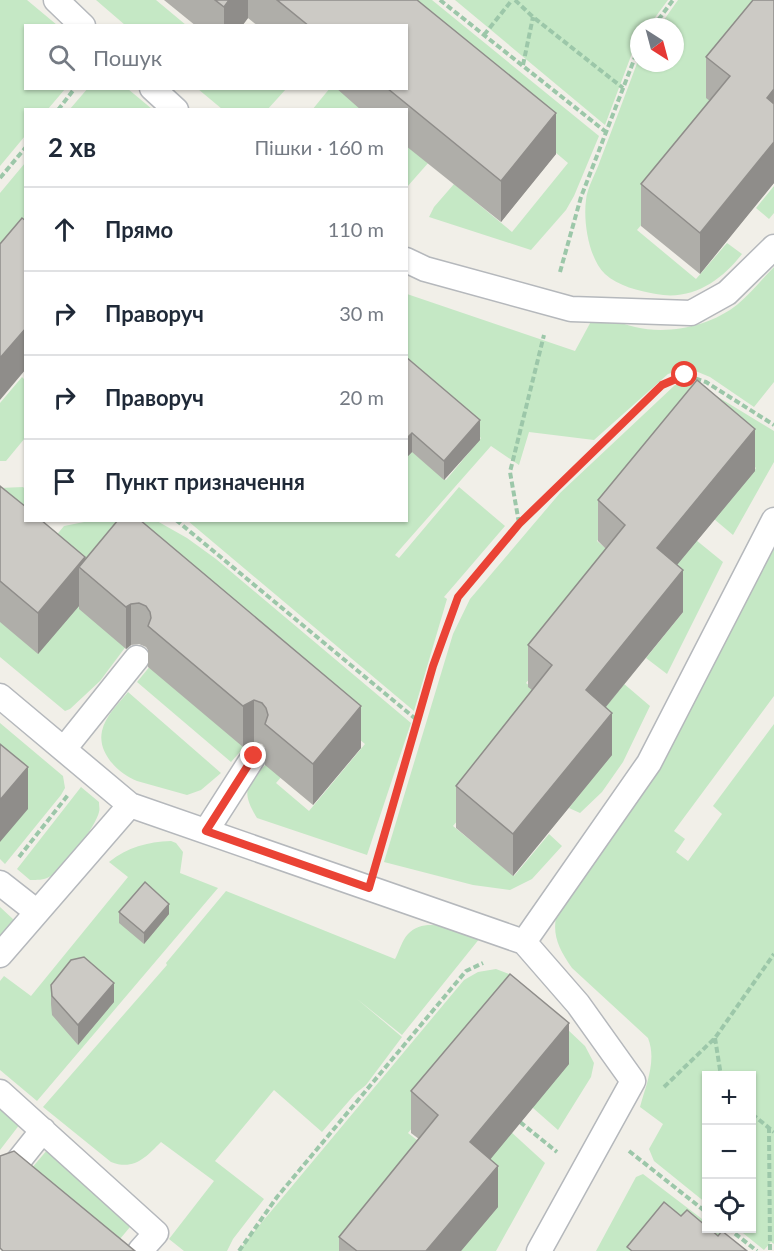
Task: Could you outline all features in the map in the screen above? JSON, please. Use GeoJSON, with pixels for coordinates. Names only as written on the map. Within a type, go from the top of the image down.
{"type":"FeatureCollection","features":[{"type":"Feature","properties":{"kind":"lane"},"geometry":{"type":"LineString","coordinates":[[56,0],[81,24]]}},
{"type":"Feature","properties":{"kind":"lane"},"geometry":{"type":"LineString","coordinates":[[154,90],[174,108]]}},
{"type":"Feature","properties":{"kind":"lane"},"geometry":{"type":"LineString","coordinates":[[408,262],[425,269],[571,309],[691,313],[727,293],[774,247]]}},
{"type":"Feature","properties":{"kind":"lane"},"geometry":{"type":"LineString","coordinates":[[524,942],[649,763],[774,520]]}},
{"type":"Feature","properties":{"kind":"lane"},"geometry":{"type":"LineString","coordinates":[[64,749],[137,658]]}},
{"type":"Feature","properties":{"kind":"lane"},"geometry":{"type":"LineString","coordinates":[[0,696],[129,805],[524,942],[578,1004],[633,1081],[539,1251]]}},
{"type":"Feature","properties":{"kind":"lane"},"geometry":{"type":"LineString","coordinates":[[206,831],[254,756]]}},
{"type":"Feature","properties":{"kind":"lane"},"geometry":{"type":"LineString","coordinates":[[0,955],[129,805]]}},
{"type":"Feature","properties":{"kind":"lane"},"geometry":{"type":"LineString","coordinates":[[0,883],[37,912]]}},
{"type":"Feature","properties":{"kind":"lane"},"geometry":{"type":"LineString","coordinates":[[0,1092],[156,1233],[140,1251]]}},
{"type":"Feature","properties":{"kind":"lane"},"geometry":{"type":"LineString","coordinates":[[0,1184],[43,1130]]}},
{"type":"Feature","properties":{"kind":"path"},"geometry":{"type":"LineString","coordinates":[[441,0],[606,132]]}},
{"type":"Feature","properties":{"kind":"path"},"geometry":{"type":"LineString","coordinates":[[484,35],[514,0],[623,88]]}},
{"type":"Feature","properties":{"kind":"path"},"geometry":{"type":"LineString","coordinates":[[660,18],[673,0]]}},
{"type":"Feature","properties":{"kind":"path"},"geometry":{"type":"LineString","coordinates":[[523,65],[533,17]]}},
{"type":"Feature","properties":{"kind":"path"},"geometry":{"type":"LineString","coordinates":[[60,108],[73,90]]}},
{"type":"Feature","properties":{"kind":"path"},"geometry":{"type":"LineString","coordinates":[[0,178],[24,149]]}},
{"type":"Feature","properties":{"kind":"path"},"geometry":{"type":"LineString","coordinates":[[369,888],[433,666],[458,597],[519,524],[662,385],[685,375],[706,382],[774,426]]}},
{"type":"Feature","properties":{"kind":"path"},"geometry":{"type":"LineString","coordinates":[[178,522],[417,720]]}},
{"type":"Feature","properties":{"kind":"path"},"geometry":{"type":"LineString","coordinates":[[18,859],[69,793]]}},
{"type":"Feature","properties":{"kind":"path"},"geometry":{"type":"LineString","coordinates":[[633,1081],[655,1096],[715,1038],[774,954]]}},
{"type":"Feature","properties":{"kind":"path"},"geometry":{"type":"LineString","coordinates":[[239,1251],[277,1197],[466,971],[486,962]]}},
{"type":"Feature","properties":{"kind":"path"},"geometry":{"type":"LineString","coordinates":[[715,1038],[721,1071]]}},
{"type":"Feature","properties":{"kind":"path"},"geometry":{"type":"LineString","coordinates":[[756,1116],[774,1132]]}},
{"type":"Feature","properties":{"kind":"path"},"geometry":{"type":"LineString","coordinates":[[520,1122],[558,1152]]}},
{"type":"Feature","properties":{"kind":"path"},"geometry":{"type":"LineString","coordinates":[[769,1127],[770,1251]]}},
{"type":"Feature","properties":{"kind":"path"},"geometry":{"type":"LineString","coordinates":[[605,1132],[702,1209]]}},
{"type":"Feature","properties":{"kind":"path"},"geometry":{"type":"LineString","coordinates":[[552,1162],[563,1142]]}},
{"type":"Feature","properties":{"kind":"path"},"geometry":{"type":"LineString","coordinates":[[734,1233],[757,1251]]}},
{"type":"Feature","properties":{"kind":"green space"},"geometry":{"type":"Polygon","coordinates":[[[0,0],[27,0],[56,24],[24,24],[24,90],[64,90],[49,108],[24,108],[24,137],[0,166],[0,0]]]}},
{"type":"Feature","properties":{"kind":"green space"},"geometry":{"type":"Polygon","coordinates":[[[96,0],[156,0],[185,24],[124,24],[96,0]]]}},
{"type":"Feature","properties":{"kind":"green space"},"geometry":{"type":"Polygon","coordinates":[[[375,0],[432,0],[599,136],[566,210],[531,250],[429,217],[434,207],[454,184],[512,232],[568,163],[408,28],[408,24],[403,24],[375,0]]]}},
{"type":"Feature","properties":{"kind":"green space"},"geometry":{"type":"Polygon","coordinates":[[[455,0],[668,0],[655,18],[630,18],[630,59],[605,125],[455,0]]]}},
{"type":"Feature","properties":{"kind":"green space"},"geometry":{"type":"Polygon","coordinates":[[[678,0],[774,0],[738,110],[637,230],[696,279],[727,243],[742,254],[725,273],[705,287],[693,292],[669,295],[649,293],[629,287],[605,274],[591,250],[586,229],[585,209],[590,186],[634,72],[684,72],[684,18],[665,18],[678,0]]]}},
{"type":"Feature","properties":{"kind":"green space"},"geometry":{"type":"Polygon","coordinates":[[[86,90],[129,90],[151,108],[71,108],[86,90]]]}},
{"type":"Feature","properties":{"kind":"green space"},"geometry":{"type":"Polygon","coordinates":[[[199,90],[285,90],[269,108],[221,108],[199,90]]]}},
{"type":"Feature","properties":{"kind":"green space"},"geometry":{"type":"Polygon","coordinates":[[[328,90],[345,90],[366,108],[314,108],[328,90]]]}},
{"type":"Feature","properties":{"kind":"green space"},"geometry":{"type":"Polygon","coordinates":[[[408,144],[429,162],[408,186],[408,144]]]}},
{"type":"Feature","properties":{"kind":"green space"},"geometry":{"type":"Polygon","coordinates":[[[24,164],[24,262],[0,287],[0,193],[24,164]]]}},
{"type":"Feature","properties":{"kind":"green space"},"geometry":{"type":"Polygon","coordinates":[[[774,186],[774,213],[769,219],[756,208],[774,186]]]}},
{"type":"Feature","properties":{"kind":"green space"},"geometry":{"type":"Polygon","coordinates":[[[774,267],[774,382],[754,407],[710,377],[684,369],[668,374],[594,440],[529,432],[519,465],[491,446],[395,555],[399,558],[459,487],[505,526],[444,597],[447,599],[414,711],[189,522],[408,522],[408,452],[410,450],[446,480],[481,438],[408,375],[408,294],[575,351],[595,314],[630,326],[662,330],[675,329],[715,318],[743,300],[774,267]]]}},
{"type":"Feature","properties":{"kind":"green space"},"geometry":{"type":"Polygon","coordinates":[[[22,377],[24,379],[24,439],[6,461],[0,461],[0,403],[22,377]]]}},
{"type":"Feature","properties":{"kind":"green space"},"geometry":{"type":"Polygon","coordinates":[[[683,383],[700,386],[774,431],[774,462],[733,535],[714,519],[756,468],[697,418],[597,541],[623,563],[526,683],[554,705],[453,826],[514,876],[549,834],[562,846],[532,879],[510,890],[473,885],[384,862],[453,634],[470,599],[560,493],[675,385],[683,383]]]}},
{"type":"Feature","properties":{"kind":"green space"},"geometry":{"type":"Polygon","coordinates":[[[0,488],[24,488],[24,517],[0,488]]]}},
{"type":"Feature","properties":{"kind":"green space"},"geometry":{"type":"Polygon","coordinates":[[[84,522],[159,522],[187,538],[216,559],[411,723],[367,855],[257,818],[251,808],[247,793],[255,776],[268,762],[283,775],[276,783],[309,811],[365,744],[128,546],[87,595],[40,555],[64,526],[84,522]]]}},
{"type":"Feature","properties":{"kind":"green space"},"geometry":{"type":"Polygon","coordinates":[[[774,534],[774,696],[674,831],[685,839],[676,852],[688,861],[722,814],[713,806],[774,724],[774,1244],[771,1242],[764,1250],[743,1233],[756,1233],[756,1071],[702,1071],[702,1200],[654,1161],[649,1149],[663,1124],[640,1107],[651,1064],[648,1038],[572,968],[556,937],[555,921],[560,903],[655,777],[774,534]]]}},
{"type":"Feature","properties":{"kind":"green space"},"geometry":{"type":"Polygon","coordinates":[[[696,540],[723,562],[667,674],[646,658],[683,612],[656,588],[696,540]]]}},
{"type":"Feature","properties":{"kind":"green space"},"geometry":{"type":"Polygon","coordinates":[[[79,604],[127,645],[100,681],[65,711],[0,657],[0,622],[79,604]]]}},
{"type":"Feature","properties":{"kind":"green space"},"geometry":{"type":"Polygon","coordinates":[[[151,665],[246,745],[231,762],[137,682],[151,665]]]}},
{"type":"Feature","properties":{"kind":"green space"},"geometry":{"type":"Polygon","coordinates":[[[623,683],[650,706],[623,762],[602,792],[580,813],[569,808],[612,753],[585,731],[623,683]]]}},
{"type":"Feature","properties":{"kind":"green space"},"geometry":{"type":"Polygon","coordinates":[[[128,692],[221,773],[201,790],[187,795],[137,781],[117,768],[106,755],[101,739],[102,731],[109,715],[128,692]]]}},
{"type":"Feature","properties":{"kind":"green space"},"geometry":{"type":"Polygon","coordinates":[[[0,723],[63,776],[65,788],[5,864],[0,859],[0,723]]]}},
{"type":"Feature","properties":{"kind":"green space"},"geometry":{"type":"Polygon","coordinates":[[[81,787],[99,802],[97,819],[78,848],[55,873],[45,879],[30,880],[17,869],[81,787]]]}},
{"type":"Feature","properties":{"kind":"green space"},"geometry":{"type":"Polygon","coordinates":[[[171,841],[176,843],[183,852],[180,873],[218,888],[37,1101],[0,1070],[0,981],[4,976],[31,996],[128,877],[109,862],[138,846],[171,841]]]}},
{"type":"Feature","properties":{"kind":"green space"},"geometry":{"type":"Polygon","coordinates":[[[226,891],[395,959],[402,943],[415,928],[443,926],[480,938],[402,1035],[357,999],[402,1037],[366,1085],[355,1094],[322,1132],[274,1090],[215,1161],[264,1199],[233,1239],[227,1251],[184,1251],[169,1239],[214,1181],[161,1142],[145,1157],[133,1164],[111,1162],[43,1107],[167,965],[166,963],[226,891]]]}},
{"type":"Feature","properties":{"kind":"green space"},"geometry":{"type":"Polygon","coordinates":[[[0,907],[14,920],[0,936],[0,907]]]}},
{"type":"Feature","properties":{"kind":"green space"},"geometry":{"type":"Polygon","coordinates":[[[496,969],[509,974],[585,1046],[594,1063],[591,1077],[558,1130],[533,1108],[508,1013],[408,1133],[436,1155],[356,1251],[241,1251],[243,1245],[464,980],[478,972],[496,969]]]}},
{"type":"Feature","properties":{"kind":"green space"},"geometry":{"type":"Polygon","coordinates":[[[0,1108],[20,1124],[0,1150],[0,1108]]]}},
{"type":"Feature","properties":{"kind":"green space"},"geometry":{"type":"Polygon","coordinates":[[[510,1131],[545,1163],[496,1251],[462,1251],[459,1248],[470,1184],[510,1131]]]}},
{"type":"Feature","properties":{"kind":"green space"},"geometry":{"type":"Polygon","coordinates":[[[48,1149],[135,1221],[110,1251],[13,1190],[48,1149]]]}},
{"type":"Feature","properties":{"kind":"green space"},"geometry":{"type":"Polygon","coordinates":[[[643,1174],[702,1219],[702,1233],[719,1233],[744,1251],[596,1251],[636,1177],[643,1174]]]}},
{"type":"Feature","properties":{"kind":"building"},"geometry":{"type":"Polygon","coordinates":[[[215,0],[229,0],[224,7],[215,0]]]}},
{"type":"Feature","properties":{"kind":"building"},"geometry":{"type":"Polygon","coordinates":[[[277,0],[417,0],[556,113],[501,181],[389,90],[408,90],[408,24],[307,24],[277,0]]]}},
{"type":"Feature","properties":{"kind":"building"},"geometry":{"type":"Polygon","coordinates":[[[753,0],[774,0],[774,89],[767,98],[774,104],[774,142],[700,233],[641,184],[730,76],[706,57],[753,0]]]}},
{"type":"Feature","properties":{"kind":"building"},"geometry":{"type":"Polygon","coordinates":[[[22,218],[24,220],[24,330],[0,358],[0,244],[22,218]]]}},
{"type":"Feature","properties":{"kind":"building"},"geometry":{"type":"Polygon","coordinates":[[[408,359],[480,420],[444,461],[412,433],[408,437],[408,359]]]}},
{"type":"Feature","properties":{"kind":"building"},"geometry":{"type":"Polygon","coordinates":[[[697,380],[755,429],[657,548],[683,570],[586,690],[612,713],[513,834],[456,786],[552,665],[528,645],[625,525],[598,500],[697,380]]]}},
{"type":"Feature","properties":{"kind":"building"},"geometry":{"type":"Polygon","coordinates":[[[0,486],[24,505],[24,522],[43,522],[85,557],[38,613],[0,581],[0,486]]]}},
{"type":"Feature","properties":{"kind":"building"},"geometry":{"type":"Polygon","coordinates":[[[116,522],[142,522],[361,706],[313,764],[265,724],[268,715],[262,703],[254,700],[243,706],[148,626],[151,618],[146,606],[139,603],[126,607],[79,567],[116,522]]]}},
{"type":"Feature","properties":{"kind":"building"},"geometry":{"type":"Polygon","coordinates":[[[0,744],[28,767],[0,800],[0,744]]]}},
{"type":"Feature","properties":{"kind":"building"},"geometry":{"type":"Polygon","coordinates":[[[145,882],[169,904],[144,933],[119,912],[145,882]]]}},
{"type":"Feature","properties":{"kind":"building"},"geometry":{"type":"Polygon","coordinates":[[[84,957],[114,983],[78,1025],[52,996],[51,985],[71,960],[84,957]]]}},
{"type":"Feature","properties":{"kind":"building"},"geometry":{"type":"Polygon","coordinates":[[[510,974],[569,1023],[470,1142],[498,1166],[426,1251],[357,1251],[339,1237],[438,1115],[411,1091],[510,974]]]}},
{"type":"Feature","properties":{"kind":"building"},"geometry":{"type":"Polygon","coordinates":[[[14,1151],[135,1251],[3,1251],[0,1248],[0,1156],[14,1151]]]}},
{"type":"Feature","properties":{"kind":"building"},"geometry":{"type":"Polygon","coordinates":[[[664,1202],[681,1216],[687,1210],[702,1223],[702,1233],[715,1233],[718,1236],[724,1233],[747,1251],[632,1251],[627,1247],[664,1202]]]}},
{"type":"Feature","properties":{"kind":"route"},"geometry":{"type":"LineString","coordinates":[[254,756],[206,831],[369,888],[433,666],[458,597],[519,524],[662,385],[685,375]]}}]}
